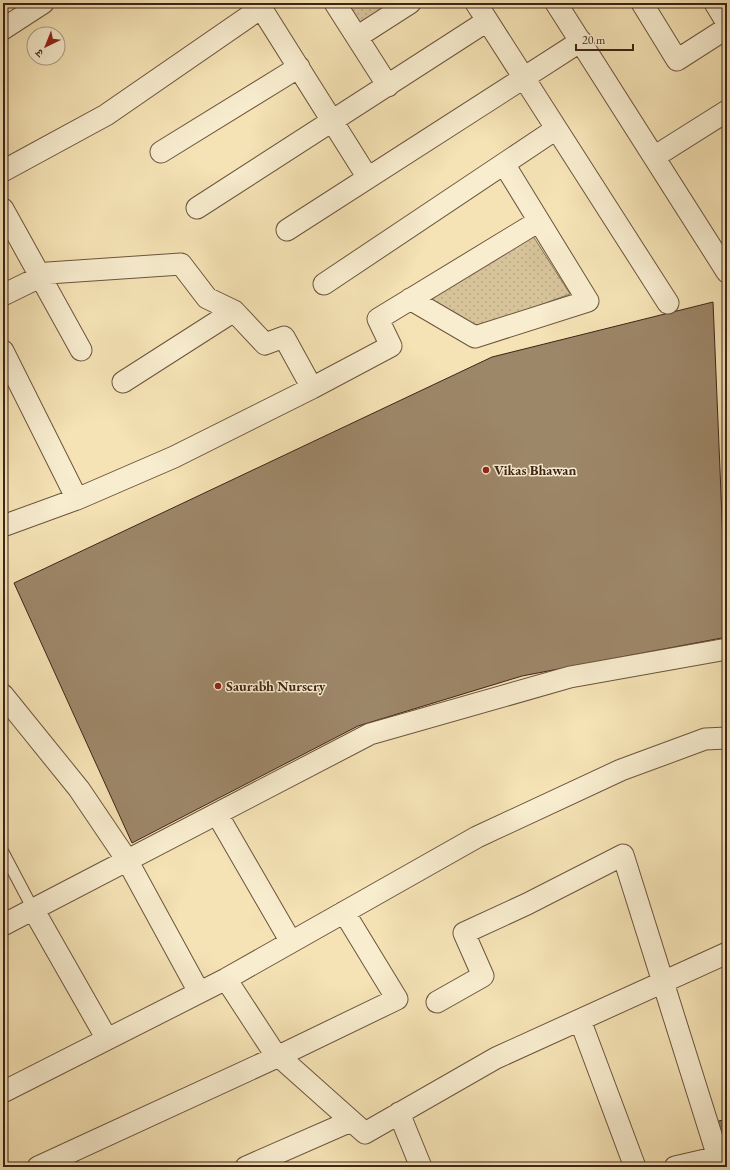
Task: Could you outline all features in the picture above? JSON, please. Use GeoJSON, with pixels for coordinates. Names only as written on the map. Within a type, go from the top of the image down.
{"type":"FeatureCollection","features":[{"type":"Feature","properties":{"kind":"street"},"geometry":{"type":"LineString","coordinates":[[335,3],[388,86]]}},
{"type":"Feature","properties":{"kind":"street"},"geometry":{"type":"LineString","coordinates":[[357,37],[410,3]]}},
{"type":"Feature","properties":{"kind":"street"},"geometry":{"type":"LineString","coordinates":[[476,3],[668,303]]}},
{"type":"Feature","properties":{"kind":"street"},"geometry":{"type":"LineString","coordinates":[[556,3],[727,272]]}},
{"type":"Feature","properties":{"kind":"street"},"geometry":{"type":"LineString","coordinates":[[642,3],[677,60],[727,28]]}},
{"type":"Feature","properties":{"kind":"street"},"geometry":{"type":"LineString","coordinates":[[715,3],[727,23]]}},
{"type":"Feature","properties":{"kind":"street"},"geometry":{"type":"LineString","coordinates":[[3,29],[41,4]]}},
{"type":"Feature","properties":{"kind":"street"},"geometry":{"type":"LineString","coordinates":[[3,171],[106,115],[260,5],[368,178]]}},
{"type":"Feature","properties":{"kind":"street"},"geometry":{"type":"LineString","coordinates":[[197,208],[487,22]]}},
{"type":"Feature","properties":{"kind":"street"},"geometry":{"type":"LineString","coordinates":[[287,230],[581,41]]}},
{"type":"Feature","properties":{"kind":"street"},"geometry":{"type":"LineString","coordinates":[[161,152],[299,67]]}},
{"type":"Feature","properties":{"kind":"street"},"geometry":{"type":"LineString","coordinates":[[654,157],[727,111]]}},
{"type":"Feature","properties":{"kind":"street"},"geometry":{"type":"LineString","coordinates":[[324,284],[556,129]]}},
{"type":"Feature","properties":{"kind":"street"},"geometry":{"type":"LineString","coordinates":[[410,299],[475,337],[588,301],[504,164]]}},
{"type":"Feature","properties":{"kind":"street"},"geometry":{"type":"LineString","coordinates":[[3,209],[81,350]]}},
{"type":"Feature","properties":{"kind":"street"},"geometry":{"type":"LineString","coordinates":[[3,526],[77,499],[174,458],[391,346],[378,319],[539,221]]}},
{"type":"Feature","properties":{"kind":"street"},"geometry":{"type":"LineString","coordinates":[[3,295],[48,273],[180,264],[207,298],[234,311],[265,344],[284,337],[312,388]]}},
{"type":"Feature","properties":{"kind":"street"},"geometry":{"type":"LineString","coordinates":[[123,382],[234,311]]}},
{"type":"Feature","properties":{"kind":"street"},"geometry":{"type":"LineString","coordinates":[[3,351],[77,499]]}},
{"type":"Feature","properties":{"kind":"street"},"geometry":{"type":"LineString","coordinates":[[3,925],[370,734],[570,677],[727,649]]}},
{"type":"Feature","properties":{"kind":"street"},"geometry":{"type":"LineString","coordinates":[[3,696],[79,789],[127,860],[199,992]]}},
{"type":"Feature","properties":{"kind":"street"},"geometry":{"type":"LineString","coordinates":[[3,1092],[226,979],[477,837],[621,770],[705,739],[727,738]]}},
{"type":"Feature","properties":{"kind":"street"},"geometry":{"type":"LineString","coordinates":[[217,814],[291,942]]}},
{"type":"Feature","properties":{"kind":"street"},"geometry":{"type":"LineString","coordinates":[[437,1002],[483,976],[464,933],[527,904],[623,855],[663,982],[723,1156],[675,1167]]}},
{"type":"Feature","properties":{"kind":"street"},"geometry":{"type":"LineString","coordinates":[[34,909],[107,1039]]}},
{"type":"Feature","properties":{"kind":"street"},"geometry":{"type":"LineString","coordinates":[[38,1167],[279,1056],[396,999],[344,912]]}},
{"type":"Feature","properties":{"kind":"street"},"geometry":{"type":"LineString","coordinates":[[226,979],[273,1050],[365,1133],[496,1058],[727,953]]}},
{"type":"Feature","properties":{"kind":"street"},"geometry":{"type":"LineString","coordinates":[[580,1020],[635,1167]]}},
{"type":"Feature","properties":{"kind":"street"},"geometry":{"type":"LineString","coordinates":[[399,1113],[421,1167]]}},
{"type":"Feature","properties":{"kind":"street"},"geometry":{"type":"LineString","coordinates":[[246,1167],[351,1121]]}},
{"type":"Feature","properties":{"kind":"lane"},"geometry":{"type":"LineString","coordinates":[[3,852],[34,909]]}},
{"type":"Feature","properties":{"kind":"shaded area"},"geometry":{"type":"Polygon","coordinates":[[[339,3],[404,3],[358,33],[339,3]]]}},
{"type":"Feature","properties":{"kind":"shaded area"},"geometry":{"type":"Polygon","coordinates":[[[533,236],[570,294],[478,328],[426,298],[533,236]]]}},
{"type":"Feature","properties":{"kind":"building","name":"Vikas Bhawan"},"geometry":{"type":"Polygon","coordinates":[[[713,302],[727,637],[522,676],[358,726],[132,843],[14,583],[492,357],[713,302]]]}},
{"type":"Feature","properties":{"kind":"building"},"geometry":{"type":"Polygon","coordinates":[[[727,1119],[727,1147],[724,1147],[715,1122],[727,1119]]]}},
{"type":"Feature","properties":{"kind":"place","name":"Vikas Bhawan"},"geometry":{"type":"Point","coordinates":[486,470]}},
{"type":"Feature","properties":{"kind":"place","name":"Saurabh Nursery"},"geometry":{"type":"Point","coordinates":[218,686]}}]}
